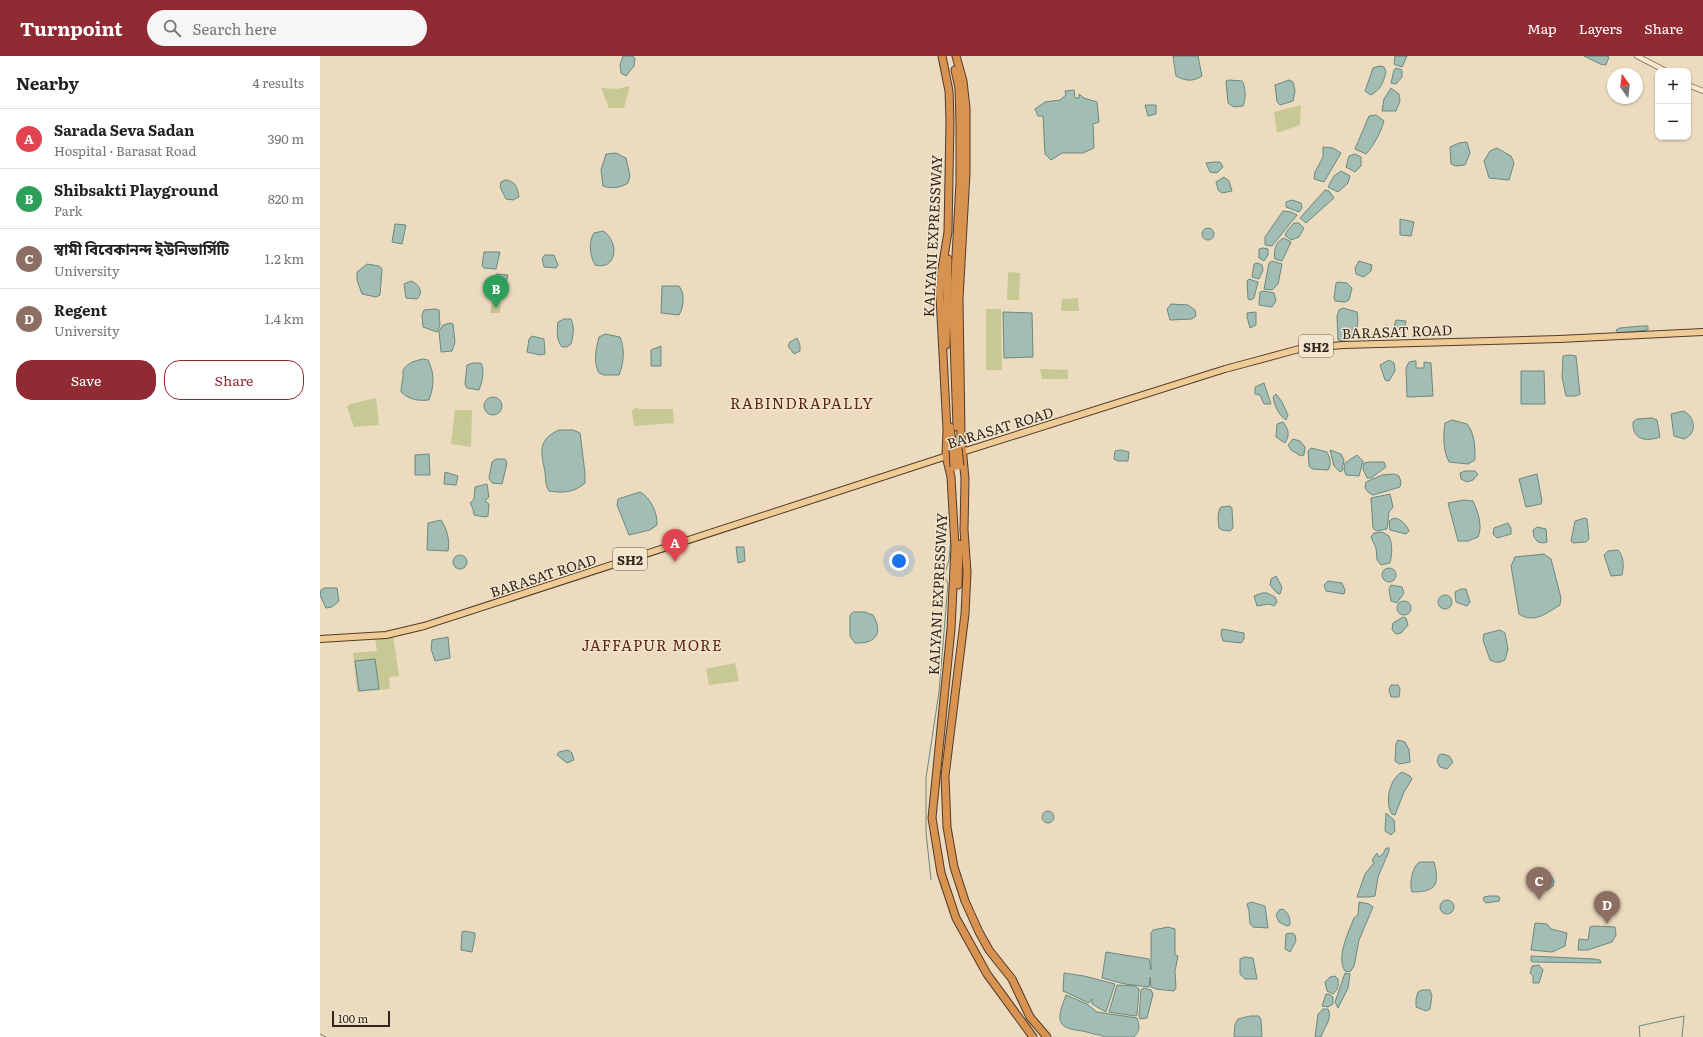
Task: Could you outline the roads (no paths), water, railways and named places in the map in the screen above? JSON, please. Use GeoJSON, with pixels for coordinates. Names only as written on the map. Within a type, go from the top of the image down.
{"type":"FeatureCollection","features":[{"type":"Feature","properties":{"kind":"highway","name":"KALYANI EXPRESSWAY"},"geometry":{"type":"LineString","coordinates":[[942,56],[949,91],[950,121],[948,232],[941,275],[940,297],[947,430],[946,456],[951,477],[955,547],[948,671],[938,747],[932,818],[941,873],[956,918],[986,974],[1033,1037]]}},
{"type":"Feature","properties":{"kind":"highway"},"geometry":{"type":"LineString","coordinates":[[946,56],[953,90],[954,123],[951,263]]}},
{"type":"Feature","properties":{"kind":"highway"},"geometry":{"type":"LineString","coordinates":[[952,56],[959,88],[960,182],[946,313],[947,379],[958,449],[967,572],[964,614],[945,776],[947,827],[954,867],[965,901],[979,932],[989,950],[1012,979],[1030,1017],[1047,1037]]}},
{"type":"Feature","properties":{"kind":"highway"},"geometry":{"type":"LineString","coordinates":[[956,56],[963,81],[966,108],[966,173],[962,271],[959,299],[961,418],[957,467],[961,571],[954,670],[957,674]]}},
{"type":"Feature","properties":{"kind":"highway"},"geometry":{"type":"LineString","coordinates":[[948,671],[952,669],[961,571]]}},
{"type":"Feature","properties":{"kind":"main road","name":"BARASAT ROAD"},"geometry":{"type":"LineString","coordinates":[[320,639],[386,635],[424,626],[946,456],[958,449],[1224,369],[1299,349],[1343,345],[1559,339],[1703,332]]}},
{"type":"Feature","properties":{"kind":"street"},"geometry":{"type":"LineString","coordinates":[[1637,56],[1660,68]]}},
{"type":"Feature","properties":{"kind":"street"},"geometry":{"type":"LineString","coordinates":[[1691,86],[1703,92]]}},
{"type":"Feature","properties":{"kind":"waterway"},"geometry":{"type":"LineString","coordinates":[[931,880],[926,832],[926,778],[939,692],[948,584],[944,576],[949,560],[951,536]]}},
{"type":"Feature","properties":{"kind":"waterway"},"geometry":{"type":"LineString","coordinates":[[1640,1037],[1639,1026],[1684,1016],[1682,1037]]}},
{"type":"Feature","properties":{"kind":"waterway"},"geometry":{"type":"LineString","coordinates":[[320,1034],[326,1037]]}},
{"type":"Feature","properties":{"kind":"place","name":"Shibsakti Playground"},"geometry":{"type":"Point","coordinates":[496,308]}},
{"type":"Feature","properties":{"kind":"place","name":"Sarada Seva Sadan"},"geometry":{"type":"Point","coordinates":[675,562]}},
{"type":"Feature","properties":{"kind":"place","name":"স্বামী বিবেকানন্দ ইউনিভার্সিটি"},"geometry":{"type":"Point","coordinates":[1539,900]}},
{"type":"Feature","properties":{"kind":"place","name":"Regent"},"geometry":{"type":"Point","coordinates":[1607,924]}},
{"type":"Feature","properties":{"kind":"district","name":"RABINDRAPALLY"},"geometry":{"type":"Point","coordinates":[802,402]}},
{"type":"Feature","properties":{"kind":"district","name":"JAFFAPUR MORE"},"geometry":{"type":"Point","coordinates":[652,644]}}]}
